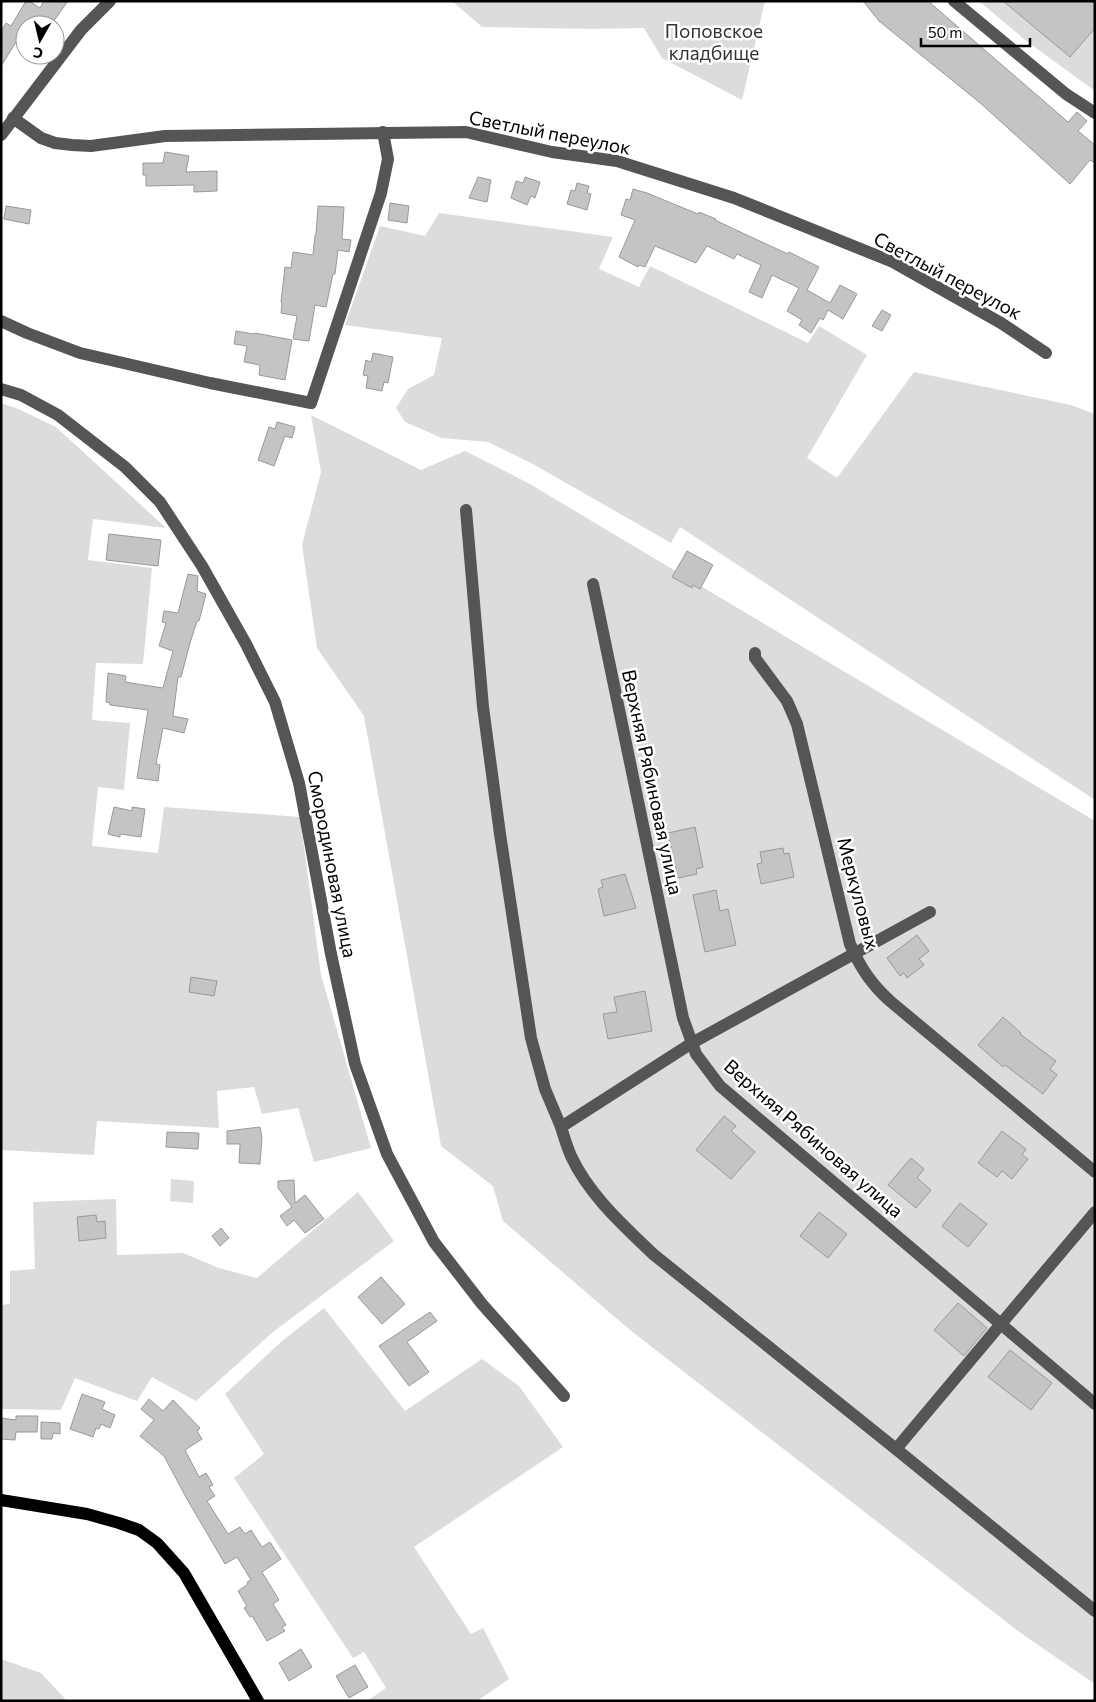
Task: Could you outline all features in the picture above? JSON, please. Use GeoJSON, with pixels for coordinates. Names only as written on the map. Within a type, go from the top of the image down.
{"type":"FeatureCollection","features":[{"type":"Feature","properties":{"kind":"main road"},"geometry":{"type":"LineString","coordinates":[[1,1500],[87,1514],[120,1523],[139,1530],[157,1544],[184,1573],[258,1701]]}},
{"type":"Feature","properties":{"kind":"street"},"geometry":{"type":"LineString","coordinates":[[1,135],[81,30],[110,1]]}},
{"type":"Feature","properties":{"kind":"street"},"geometry":{"type":"LineString","coordinates":[[954,1],[1066,94],[1095,112]]}},
{"type":"Feature","properties":{"kind":"street","name":"Светлый переулок"},"geometry":{"type":"LineString","coordinates":[[13,118],[41,138],[55,143],[91,146],[165,136],[466,132],[552,152],[617,161],[734,198],[893,262],[1002,323],[1046,353]]}},
{"type":"Feature","properties":{"kind":"street"},"geometry":{"type":"LineString","coordinates":[[1,321],[80,353],[210,383],[311,403],[381,193],[388,159],[382,132]]}},
{"type":"Feature","properties":{"kind":"street","name":"Смородиновая улица"},"geometry":{"type":"LineString","coordinates":[[1,389],[21,395],[58,415],[125,467],[160,502],[202,566],[246,644],[275,702],[299,783],[331,954],[355,1064],[387,1154],[434,1242],[482,1304],[564,1396]]}},
{"type":"Feature","properties":{"kind":"street"},"geometry":{"type":"LineString","coordinates":[[466,510],[483,707],[531,1038],[545,1089],[571,1156],[587,1184],[618,1220],[653,1254],[1095,1611]]}},
{"type":"Feature","properties":{"kind":"street","name":"Верхняя Рябиновая улица"},"geometry":{"type":"LineString","coordinates":[[593,584],[683,1018],[696,1054],[720,1086],[1095,1404]]}},
{"type":"Feature","properties":{"kind":"street","name":"Меркуловых"},"geometry":{"type":"LineString","coordinates":[[755,653],[755,658],[784,696],[797,724],[850,944],[870,981],[890,1001],[1095,1172]]}},
{"type":"Feature","properties":{"kind":"street"},"geometry":{"type":"LineString","coordinates":[[561,1127],[692,1043],[930,912]]}},
{"type":"Feature","properties":{"kind":"street"},"geometry":{"type":"LineString","coordinates":[[896,1449],[1095,1212]]}},
{"type":"Feature","properties":{"kind":"green space","name":"Поповское кладбище"},"geometry":{"type":"Polygon","coordinates":[[[452,1],[765,1],[742,100],[662,58],[644,28],[482,27],[452,1]]]}},
{"type":"Feature","properties":{"kind":"green space"},"geometry":{"type":"Polygon","coordinates":[[[979,1],[1095,1],[1095,91],[1025,40],[979,1]]]}},
{"type":"Feature","properties":{"kind":"green space"},"geometry":{"type":"Polygon","coordinates":[[[439,213],[613,237],[599,269],[639,287],[650,266],[808,343],[819,326],[867,355],[807,458],[837,478],[914,372],[1071,405],[1095,414],[1095,800],[680,527],[671,543],[531,463],[488,442],[442,438],[405,422],[396,408],[408,389],[434,375],[442,338],[345,325],[380,226],[425,236],[439,213]]]}},
{"type":"Feature","properties":{"kind":"green space"},"geometry":{"type":"Polygon","coordinates":[[[1,403],[56,427],[166,528],[93,519],[88,560],[152,568],[143,664],[96,663],[92,720],[130,723],[124,790],[98,787],[92,846],[158,853],[164,807],[300,817],[321,975],[371,1148],[314,1162],[298,1108],[262,1114],[254,1087],[217,1091],[219,1128],[97,1121],[94,1155],[1,1150],[1,403]]]}},
{"type":"Feature","properties":{"kind":"green space"},"geometry":{"type":"Polygon","coordinates":[[[311,415],[421,470],[465,451],[528,483],[1095,821],[1095,1684],[1022,1634],[630,1330],[503,1221],[493,1186],[441,1146],[364,716],[317,648],[302,545],[321,472],[311,415]]]}},
{"type":"Feature","properties":{"kind":"green space"},"geometry":{"type":"Polygon","coordinates":[[[171,1179],[194,1181],[193,1203],[170,1201],[171,1179]]]}},
{"type":"Feature","properties":{"kind":"green space"},"geometry":{"type":"Polygon","coordinates":[[[358,1192],[394,1241],[273,1332],[196,1401],[152,1377],[137,1401],[75,1378],[61,1410],[1,1409],[1,1305],[10,1304],[10,1271],[35,1269],[33,1202],[116,1199],[117,1255],[183,1253],[219,1268],[257,1278],[358,1192]]]}},
{"type":"Feature","properties":{"kind":"green space"},"geometry":{"type":"Polygon","coordinates":[[[324,1308],[405,1411],[482,1359],[519,1386],[563,1447],[414,1547],[471,1634],[483,1628],[509,1679],[477,1701],[367,1701],[386,1688],[364,1652],[353,1658],[234,1478],[264,1454],[225,1394],[282,1341],[324,1308]]]}},
{"type":"Feature","properties":{"kind":"green space"},"geometry":{"type":"Polygon","coordinates":[[[1,1659],[41,1673],[67,1701],[1,1701],[1,1659]]]}},
{"type":"Feature","properties":{"kind":"building"},"geometry":{"type":"Polygon","coordinates":[[[26,1],[40,8],[44,1],[68,1],[58,15],[18,15],[26,1]]]}},
{"type":"Feature","properties":{"kind":"building"},"geometry":{"type":"Polygon","coordinates":[[[863,1],[928,1],[1068,122],[1077,112],[1087,121],[1078,131],[1095,145],[1095,163],[1090,160],[1070,184],[979,102],[879,21],[863,1]]]}},
{"type":"Feature","properties":{"kind":"building"},"geometry":{"type":"Polygon","coordinates":[[[1003,1],[1095,1],[1095,28],[1070,57],[1003,1]]]}},
{"type":"Feature","properties":{"kind":"building"},"geometry":{"type":"Polygon","coordinates":[[[15,19],[15,44],[1,66],[1,31],[6,23],[11,26],[15,19]]]}},
{"type":"Feature","properties":{"kind":"building"},"geometry":{"type":"Polygon","coordinates":[[[165,152],[189,156],[186,172],[217,171],[217,191],[194,192],[194,185],[146,186],[146,175],[143,175],[143,163],[163,163],[165,152]]]}},
{"type":"Feature","properties":{"kind":"building"},"geometry":{"type":"Polygon","coordinates":[[[478,177],[491,180],[487,202],[469,198],[478,177]]]}},
{"type":"Feature","properties":{"kind":"building"},"geometry":{"type":"Polygon","coordinates":[[[525,177],[540,182],[535,198],[531,196],[527,205],[511,198],[516,181],[523,183],[525,177]]]}},
{"type":"Feature","properties":{"kind":"building"},"geometry":{"type":"Polygon","coordinates":[[[577,183],[589,186],[587,193],[591,194],[587,210],[567,204],[571,190],[575,191],[577,183]]]}},
{"type":"Feature","properties":{"kind":"building"},"geometry":{"type":"Polygon","coordinates":[[[633,189],[716,219],[751,237],[788,254],[789,252],[819,267],[807,290],[830,303],[840,285],[857,294],[843,319],[828,310],[823,320],[820,318],[811,333],[799,325],[802,320],[787,311],[799,288],[772,275],[762,298],[749,292],[761,265],[737,254],[734,259],[707,246],[696,263],[655,246],[645,267],[639,265],[638,267],[619,257],[635,220],[621,215],[626,199],[630,200],[633,189]]]}},
{"type":"Feature","properties":{"kind":"building"},"geometry":{"type":"Polygon","coordinates":[[[390,203],[409,206],[407,223],[388,220],[390,203]]]}},
{"type":"Feature","properties":{"kind":"building"},"geometry":{"type":"Polygon","coordinates":[[[6,206],[31,210],[29,224],[4,219],[6,206]]]}},
{"type":"Feature","properties":{"kind":"building"},"geometry":{"type":"Polygon","coordinates":[[[318,206],[344,207],[342,239],[351,240],[349,252],[338,250],[335,274],[333,274],[326,307],[315,305],[309,341],[293,339],[297,316],[281,313],[285,267],[291,268],[293,252],[313,255],[318,206]]]}},
{"type":"Feature","properties":{"kind":"building"},"geometry":{"type":"Polygon","coordinates":[[[882,310],[891,315],[882,331],[872,326],[882,310]]]}},
{"type":"Feature","properties":{"kind":"building"},"geometry":{"type":"Polygon","coordinates":[[[236,331],[292,340],[285,380],[259,375],[260,365],[244,362],[247,346],[234,344],[236,331]]]}},
{"type":"Feature","properties":{"kind":"building"},"geometry":{"type":"Polygon","coordinates":[[[373,353],[393,357],[388,383],[384,382],[382,391],[366,388],[368,376],[363,375],[366,360],[371,362],[373,353]]]}},
{"type":"Feature","properties":{"kind":"building"},"geometry":{"type":"Polygon","coordinates":[[[277,422],[295,427],[292,438],[285,436],[274,466],[258,460],[269,427],[275,429],[277,422]]]}},
{"type":"Feature","properties":{"kind":"building"},"geometry":{"type":"Polygon","coordinates":[[[109,534],[161,540],[158,566],[106,560],[109,534]]]}},
{"type":"Feature","properties":{"kind":"building"},"geometry":{"type":"Polygon","coordinates":[[[687,551],[713,565],[700,589],[693,585],[692,588],[672,577],[687,551]]]}},
{"type":"Feature","properties":{"kind":"building"},"geometry":{"type":"Polygon","coordinates":[[[188,574],[198,576],[197,591],[206,594],[181,677],[178,677],[173,716],[188,719],[184,733],[163,728],[156,764],[160,765],[158,781],[137,778],[148,710],[110,705],[110,703],[106,702],[108,673],[126,676],[125,682],[163,688],[173,651],[159,646],[166,623],[162,622],[164,611],[178,613],[188,574]]]}},
{"type":"Feature","properties":{"kind":"building"},"geometry":{"type":"Polygon","coordinates":[[[114,807],[132,811],[132,807],[145,809],[141,837],[120,834],[120,837],[108,834],[114,807]]]}},
{"type":"Feature","properties":{"kind":"building"},"geometry":{"type":"Polygon","coordinates":[[[695,827],[703,867],[696,869],[697,874],[678,878],[668,833],[695,827]]]}},
{"type":"Feature","properties":{"kind":"building"},"geometry":{"type":"Polygon","coordinates":[[[783,848],[784,854],[789,853],[794,877],[761,884],[757,864],[762,863],[760,852],[783,848]]]}},
{"type":"Feature","properties":{"kind":"building"},"geometry":{"type":"Polygon","coordinates":[[[625,874],[636,908],[604,916],[598,889],[603,887],[601,880],[625,874]]]}},
{"type":"Feature","properties":{"kind":"building"},"geometry":{"type":"Polygon","coordinates":[[[716,890],[720,911],[728,909],[736,945],[705,952],[693,895],[716,890]]]}},
{"type":"Feature","properties":{"kind":"building"},"geometry":{"type":"Polygon","coordinates":[[[917,935],[929,951],[919,959],[924,965],[907,978],[904,973],[900,976],[887,958],[917,935]]]}},
{"type":"Feature","properties":{"kind":"building"},"geometry":{"type":"Polygon","coordinates":[[[191,977],[217,981],[214,996],[189,992],[191,977]]]}},
{"type":"Feature","properties":{"kind":"building"},"geometry":{"type":"Polygon","coordinates":[[[645,991],[652,1031],[608,1039],[603,1014],[617,1012],[614,997],[645,991]]]}},
{"type":"Feature","properties":{"kind":"building"},"geometry":{"type":"Polygon","coordinates":[[[1003,1017],[1020,1034],[1056,1061],[1050,1069],[1057,1075],[1043,1094],[1005,1065],[1003,1067],[978,1045],[1003,1017]]]}},
{"type":"Feature","properties":{"kind":"building"},"geometry":{"type":"Polygon","coordinates":[[[724,1116],[736,1126],[731,1131],[755,1152],[731,1179],[696,1150],[724,1116]]]}},
{"type":"Feature","properties":{"kind":"building"},"geometry":{"type":"Polygon","coordinates":[[[260,1127],[262,1138],[260,1164],[239,1163],[240,1144],[227,1144],[227,1131],[260,1127]]]}},
{"type":"Feature","properties":{"kind":"building"},"geometry":{"type":"Polygon","coordinates":[[[1002,1131],[1026,1149],[1022,1155],[1028,1159],[1012,1179],[1002,1171],[997,1177],[978,1163],[1002,1131]]]}},
{"type":"Feature","properties":{"kind":"building"},"geometry":{"type":"Polygon","coordinates":[[[167,1132],[199,1133],[198,1149],[166,1147],[167,1132]]]}},
{"type":"Feature","properties":{"kind":"building"},"geometry":{"type":"Polygon","coordinates":[[[911,1158],[924,1169],[917,1178],[931,1190],[916,1208],[888,1185],[911,1158]]]}},
{"type":"Feature","properties":{"kind":"building"},"geometry":{"type":"Polygon","coordinates":[[[294,1180],[295,1203],[305,1195],[324,1219],[305,1233],[294,1220],[287,1226],[280,1216],[292,1207],[278,1188],[278,1181],[294,1180]]]}},
{"type":"Feature","properties":{"kind":"building"},"geometry":{"type":"Polygon","coordinates":[[[960,1203],[987,1224],[968,1247],[942,1226],[960,1203]]]}},
{"type":"Feature","properties":{"kind":"building"},"geometry":{"type":"Polygon","coordinates":[[[819,1212],[847,1234],[828,1258],[800,1236],[819,1212]]]}},
{"type":"Feature","properties":{"kind":"building"},"geometry":{"type":"Polygon","coordinates":[[[96,1215],[97,1222],[105,1221],[106,1238],[79,1241],[77,1217],[96,1215]]]}},
{"type":"Feature","properties":{"kind":"building"},"geometry":{"type":"Polygon","coordinates":[[[221,1228],[229,1238],[220,1246],[212,1236],[221,1228]]]}},
{"type":"Feature","properties":{"kind":"building"},"geometry":{"type":"Polygon","coordinates":[[[381,1277],[405,1304],[382,1324],[358,1297],[381,1277]]]}},
{"type":"Feature","properties":{"kind":"building"},"geometry":{"type":"Polygon","coordinates":[[[958,1303],[987,1328],[964,1356],[934,1330],[958,1303]]]}},
{"type":"Feature","properties":{"kind":"building"},"geometry":{"type":"Polygon","coordinates":[[[430,1312],[437,1321],[407,1342],[429,1372],[409,1386],[379,1346],[430,1312]]]}},
{"type":"Feature","properties":{"kind":"building"},"geometry":{"type":"Polygon","coordinates":[[[1010,1350],[1052,1383],[1031,1410],[988,1377],[1010,1350]]]}},
{"type":"Feature","properties":{"kind":"building"},"geometry":{"type":"Polygon","coordinates":[[[82,1394],[105,1402],[102,1409],[115,1415],[110,1428],[101,1424],[99,1429],[96,1428],[93,1437],[70,1429],[82,1394]]]}},
{"type":"Feature","properties":{"kind":"building"},"geometry":{"type":"Polygon","coordinates":[[[149,1399],[163,1411],[173,1400],[200,1428],[197,1431],[202,1439],[185,1450],[199,1477],[206,1473],[213,1485],[209,1487],[215,1496],[207,1501],[228,1534],[240,1527],[245,1534],[251,1530],[262,1547],[270,1542],[281,1559],[262,1572],[279,1600],[273,1604],[286,1625],[282,1627],[285,1631],[267,1641],[252,1616],[250,1617],[244,1608],[247,1606],[238,1591],[251,1580],[237,1557],[225,1564],[164,1456],[140,1436],[154,1420],[141,1409],[149,1399]]]}},
{"type":"Feature","properties":{"kind":"building"},"geometry":{"type":"Polygon","coordinates":[[[16,1416],[38,1416],[37,1432],[16,1432],[15,1440],[1,1439],[1,1418],[16,1420],[16,1416]]]}},
{"type":"Feature","properties":{"kind":"building"},"geometry":{"type":"Polygon","coordinates":[[[41,1422],[60,1423],[60,1434],[53,1433],[52,1439],[41,1439],[41,1422]]]}},
{"type":"Feature","properties":{"kind":"building"},"geometry":{"type":"Polygon","coordinates":[[[301,1649],[312,1667],[289,1681],[279,1663],[301,1649]]]}},
{"type":"Feature","properties":{"kind":"building"},"geometry":{"type":"Polygon","coordinates":[[[355,1665],[368,1687],[349,1698],[336,1676],[355,1665]]]}}]}
